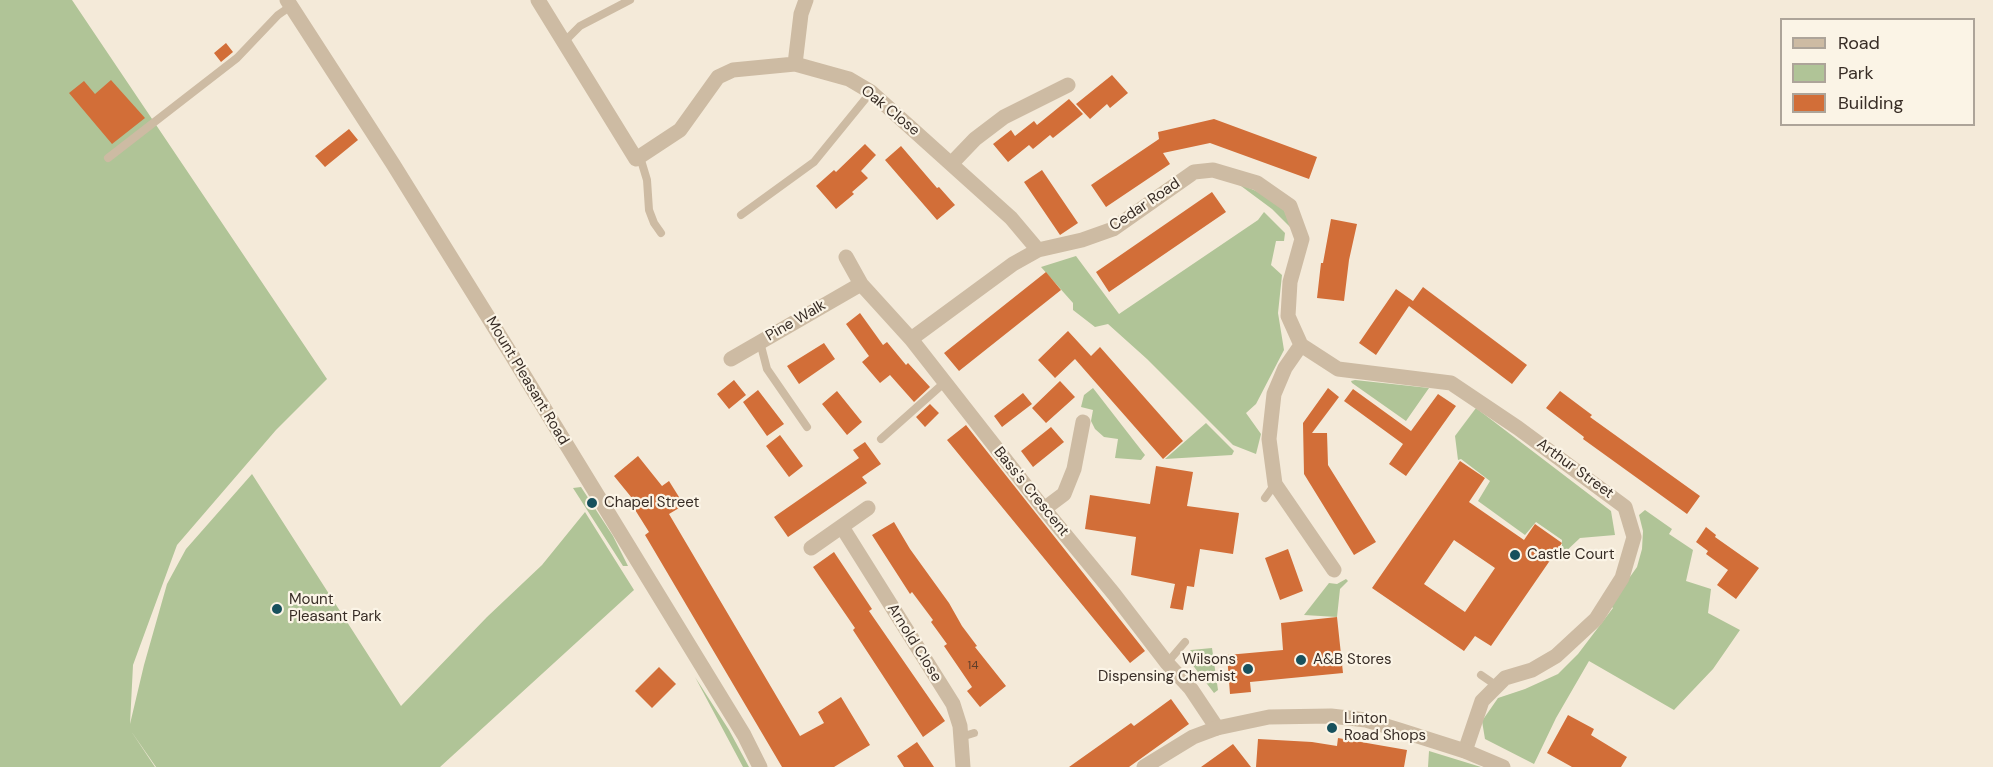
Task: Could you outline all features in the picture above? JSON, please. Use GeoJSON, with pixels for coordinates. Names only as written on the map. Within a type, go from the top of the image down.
{"type":"FeatureCollection","features":[{"type":"Feature","properties":{"kind":"street"},"geometry":{"type":"LineString","coordinates":[[538,0],[636,159],[640,157]]}},
{"type":"Feature","properties":{"kind":"street"},"geometry":{"type":"LineString","coordinates":[[795,64],[801,14],[806,0]]}},
{"type":"Feature","properties":{"kind":"street","name":"Mount Pleasant Road"},"geometry":{"type":"LineString","coordinates":[[289,3],[393,164],[511,354],[744,735],[760,767]]}},
{"type":"Feature","properties":{"kind":"street","name":"Oak Close"},"geometry":{"type":"LineString","coordinates":[[640,157],[680,130],[718,77],[734,70],[795,64],[849,79],[871,92],[1011,218],[1038,250]]}},
{"type":"Feature","properties":{"kind":"street"},"geometry":{"type":"LineString","coordinates":[[952,163],[975,139],[1004,117],[1068,85]]}},
{"type":"Feature","properties":{"kind":"street","name":"Cedar Road"},"geometry":{"type":"LineString","coordinates":[[911,339],[1013,264],[1038,250],[1082,240],[1113,229],[1194,172],[1213,170],[1257,183],[1290,206],[1302,239],[1290,282],[1288,316],[1301,345]]}},
{"type":"Feature","properties":{"kind":"street","name":"Bass's Crescent"},"geometry":{"type":"LineString","coordinates":[[846,256],[861,284],[911,339],[1167,663],[1191,689],[1217,728]]}},
{"type":"Feature","properties":{"kind":"street","name":"Pine Walk"},"geometry":{"type":"LineString","coordinates":[[732,359],[861,284]]}},
{"type":"Feature","properties":{"kind":"street"},"geometry":{"type":"LineString","coordinates":[[1301,345],[1285,368],[1274,394],[1269,439],[1275,484],[1334,570]]}},
{"type":"Feature","properties":{"kind":"street","name":"Arthur Street"},"geometry":{"type":"LineString","coordinates":[[1301,345],[1338,369],[1452,383],[1518,428],[1625,507],[1634,537],[1622,578],[1596,619],[1556,656],[1532,670],[1505,678],[1482,701],[1465,751]]}},
{"type":"Feature","properties":{"kind":"street"},"geometry":{"type":"LineString","coordinates":[[1044,509],[1064,494],[1074,469],[1083,422]]}},
{"type":"Feature","properties":{"kind":"street"},"geometry":{"type":"LineString","coordinates":[[811,548],[868,508]]}},
{"type":"Feature","properties":{"kind":"street","name":"Arnold Close"},"geometry":{"type":"LineString","coordinates":[[842,527],[953,704],[960,726],[967,735],[963,767]]}},
{"type":"Feature","properties":{"kind":"street"},"geometry":{"type":"LineString","coordinates":[[1144,767],[1193,737],[1217,728],[1269,717],[1331,716],[1365,720],[1465,751],[1500,765]]}},
{"type":"Feature","properties":{"kind":"lane"},"geometry":{"type":"LineString","coordinates":[[564,42],[580,26],[630,0]]}},
{"type":"Feature","properties":{"kind":"lane"},"geometry":{"type":"LineString","coordinates":[[108,158],[237,58],[289,3]]}},
{"type":"Feature","properties":{"kind":"lane"},"geometry":{"type":"LineString","coordinates":[[741,214],[814,162],[871,92]]}},
{"type":"Feature","properties":{"kind":"lane"},"geometry":{"type":"LineString","coordinates":[[640,157],[647,180],[649,210],[661,233]]}},
{"type":"Feature","properties":{"kind":"lane"},"geometry":{"type":"LineString","coordinates":[[760,342],[767,369],[807,427]]}},
{"type":"Feature","properties":{"kind":"lane"},"geometry":{"type":"LineString","coordinates":[[880,439],[944,383]]}},
{"type":"Feature","properties":{"kind":"lane"},"geometry":{"type":"LineString","coordinates":[[1265,498],[1275,484]]}},
{"type":"Feature","properties":{"kind":"lane"},"geometry":{"type":"LineString","coordinates":[[1167,663],[1185,642]]}},
{"type":"Feature","properties":{"kind":"lane"},"geometry":{"type":"LineString","coordinates":[[1481,675],[1497,686]]}},
{"type":"Feature","properties":{"kind":"green space"},"geometry":{"type":"Polygon","coordinates":[[[0,0],[72,0],[327,379],[276,430],[177,545],[133,665],[130,724],[167,584],[186,549],[252,474],[401,706],[487,617],[542,565],[585,512],[634,590],[440,767],[156,767],[131,731],[155,767],[0,767],[0,0]]]}},
{"type":"Feature","properties":{"kind":"green space"},"geometry":{"type":"Polygon","coordinates":[[[1237,183],[1261,193],[1284,210],[1293,230],[1272,209],[1237,183]]]}},
{"type":"Feature","properties":{"kind":"green space"},"geometry":{"type":"Polygon","coordinates":[[[1264,212],[1285,233],[1284,241],[1276,241],[1271,265],[1282,275],[1278,313],[1284,350],[1256,404],[1246,413],[1261,434],[1256,454],[1233,445],[1147,359],[1108,324],[1095,327],[1073,310],[1073,303],[1041,267],[1076,256],[1119,314],[1258,220],[1264,212]]]}},
{"type":"Feature","properties":{"kind":"green space"},"geometry":{"type":"Polygon","coordinates":[[[1351,381],[1429,388],[1406,421],[1352,383],[1351,381]]]}},
{"type":"Feature","properties":{"kind":"green space"},"geometry":{"type":"Polygon","coordinates":[[[1093,388],[1145,455],[1141,460],[1115,458],[1118,439],[1104,437],[1095,429],[1091,421],[1093,410],[1081,407],[1084,395],[1093,388]]]}},
{"type":"Feature","properties":{"kind":"green space"},"geometry":{"type":"Polygon","coordinates":[[[1476,408],[1611,511],[1615,535],[1580,538],[1562,555],[1562,540],[1536,522],[1525,535],[1478,501],[1490,481],[1461,459],[1458,460],[1455,436],[1476,408]]]}},
{"type":"Feature","properties":{"kind":"green space"},"geometry":{"type":"Polygon","coordinates":[[[1206,423],[1234,451],[1232,455],[1165,459],[1206,423]]]}},
{"type":"Feature","properties":{"kind":"green space"},"geometry":{"type":"Polygon","coordinates":[[[581,487],[613,536],[628,566],[623,566],[573,488],[581,487]]]}},
{"type":"Feature","properties":{"kind":"green space"},"geometry":{"type":"Polygon","coordinates":[[[1645,510],[1672,529],[1669,534],[1693,550],[1686,581],[1711,589],[1708,613],[1740,630],[1713,669],[1674,710],[1589,661],[1556,718],[1534,764],[1485,739],[1482,721],[1498,698],[1558,674],[1578,654],[1613,608],[1610,605],[1637,567],[1642,549],[1643,531],[1639,515],[1645,510]]]}},
{"type":"Feature","properties":{"kind":"green space"},"geometry":{"type":"Polygon","coordinates":[[[1346,579],[1348,581],[1340,589],[1337,617],[1304,615],[1329,583],[1337,584],[1346,579]]]}},
{"type":"Feature","properties":{"kind":"green space"},"geometry":{"type":"Polygon","coordinates":[[[1212,648],[1218,690],[1214,693],[1185,655],[1191,650],[1212,648]]]}},
{"type":"Feature","properties":{"kind":"green space"},"geometry":{"type":"Polygon","coordinates":[[[695,677],[729,730],[749,767],[743,767],[695,677]]]}},
{"type":"Feature","properties":{"kind":"green space"},"geometry":{"type":"Polygon","coordinates":[[[1429,751],[1481,767],[1428,767],[1429,751]]]}},
{"type":"Feature","properties":{"kind":"building"},"geometry":{"type":"Polygon","coordinates":[[[226,43],[233,52],[221,62],[214,53],[226,43]]]}},
{"type":"Feature","properties":{"kind":"building"},"geometry":{"type":"Polygon","coordinates":[[[1112,75],[1128,93],[1110,108],[1107,104],[1090,119],[1076,104],[1112,75]]]}},
{"type":"Feature","properties":{"kind":"building"},"geometry":{"type":"Polygon","coordinates":[[[111,80],[145,118],[112,144],[69,93],[84,81],[95,94],[111,80]]]}},
{"type":"Feature","properties":{"kind":"building"},"geometry":{"type":"Polygon","coordinates":[[[1069,99],[1083,114],[1053,138],[1050,135],[1033,149],[1029,145],[1008,162],[993,144],[1011,130],[1015,136],[1034,121],[1037,125],[1069,99]]]}},
{"type":"Feature","properties":{"kind":"building"},"geometry":{"type":"Polygon","coordinates":[[[1214,119],[1317,157],[1309,179],[1210,143],[1163,153],[1170,164],[1106,207],[1091,185],[1159,139],[1158,132],[1214,119]]]}},
{"type":"Feature","properties":{"kind":"building"},"geometry":{"type":"Polygon","coordinates":[[[349,129],[358,140],[325,167],[315,156],[349,129]]]}},
{"type":"Feature","properties":{"kind":"building"},"geometry":{"type":"Polygon","coordinates":[[[865,144],[876,155],[861,171],[868,178],[836,209],[816,186],[834,170],[836,172],[865,144]]]}},
{"type":"Feature","properties":{"kind":"building"},"geometry":{"type":"Polygon","coordinates":[[[901,146],[937,188],[939,187],[955,205],[937,220],[885,160],[901,146]]]}},
{"type":"Feature","properties":{"kind":"building"},"geometry":{"type":"Polygon","coordinates":[[[1042,170],[1078,223],[1060,235],[1024,182],[1042,170]]]}},
{"type":"Feature","properties":{"kind":"building"},"geometry":{"type":"Polygon","coordinates":[[[1212,192],[1226,212],[1109,292],[1096,272],[1212,192]]]}},
{"type":"Feature","properties":{"kind":"building"},"geometry":{"type":"Polygon","coordinates":[[[1331,219],[1357,224],[1349,260],[1344,301],[1317,298],[1321,263],[1323,263],[1331,219]]]}},
{"type":"Feature","properties":{"kind":"building"},"geometry":{"type":"Polygon","coordinates":[[[1046,272],[1061,290],[959,371],[944,353],[1046,272]]]}},
{"type":"Feature","properties":{"kind":"building"},"geometry":{"type":"Polygon","coordinates":[[[1423,287],[1527,365],[1512,384],[1409,306],[1376,355],[1359,343],[1396,289],[1413,301],[1423,287]]]}},
{"type":"Feature","properties":{"kind":"building"},"geometry":{"type":"Polygon","coordinates":[[[860,313],[883,345],[887,342],[906,365],[908,363],[930,387],[914,402],[890,375],[880,383],[862,362],[869,356],[846,324],[860,313]]]}},
{"type":"Feature","properties":{"kind":"building"},"geometry":{"type":"Polygon","coordinates":[[[1068,331],[1091,356],[1100,347],[1183,441],[1163,459],[1075,359],[1055,378],[1038,360],[1068,331]]]}},
{"type":"Feature","properties":{"kind":"building"},"geometry":{"type":"Polygon","coordinates":[[[824,343],[835,359],[799,384],[787,366],[824,343]]]}},
{"type":"Feature","properties":{"kind":"building"},"geometry":{"type":"Polygon","coordinates":[[[734,380],[746,395],[729,409],[717,394],[734,380]]]}},
{"type":"Feature","properties":{"kind":"building"},"geometry":{"type":"Polygon","coordinates":[[[1060,381],[1075,397],[1046,423],[1032,408],[1060,381]]]}},
{"type":"Feature","properties":{"kind":"building"},"geometry":{"type":"Polygon","coordinates":[[[1328,388],[1339,397],[1312,433],[1327,433],[1328,465],[1376,542],[1354,555],[1304,474],[1303,423],[1328,388]]]}},
{"type":"Feature","properties":{"kind":"building"},"geometry":{"type":"Polygon","coordinates":[[[1353,389],[1411,431],[1438,394],[1456,406],[1406,476],[1389,464],[1403,444],[1344,401],[1353,389]]]}},
{"type":"Feature","properties":{"kind":"building"},"geometry":{"type":"Polygon","coordinates":[[[758,390],[784,424],[767,436],[743,402],[758,390]]]}},
{"type":"Feature","properties":{"kind":"building"},"geometry":{"type":"Polygon","coordinates":[[[837,391],[862,422],[847,435],[822,404],[837,391]]]}},
{"type":"Feature","properties":{"kind":"building"},"geometry":{"type":"Polygon","coordinates":[[[1560,391],[1592,415],[1590,417],[1700,496],[1687,514],[1583,439],[1584,437],[1546,408],[1560,391]]]}},
{"type":"Feature","properties":{"kind":"building"},"geometry":{"type":"Polygon","coordinates":[[[1023,393],[1032,404],[1002,427],[994,416],[1023,393]]]}},
{"type":"Feature","properties":{"kind":"building"},"geometry":{"type":"Polygon","coordinates":[[[930,404],[939,413],[925,427],[916,417],[930,404]]]}},
{"type":"Feature","properties":{"kind":"building"},"geometry":{"type":"Polygon","coordinates":[[[966,425],[1145,651],[1130,663],[947,440],[966,425]]]}},
{"type":"Feature","properties":{"kind":"building"},"geometry":{"type":"Polygon","coordinates":[[[1051,427],[1064,442],[1033,467],[1021,451],[1051,427]]]}},
{"type":"Feature","properties":{"kind":"building"},"geometry":{"type":"Polygon","coordinates":[[[780,435],[803,466],[789,477],[766,446],[780,435]]]}},
{"type":"Feature","properties":{"kind":"building"},"geometry":{"type":"Polygon","coordinates":[[[865,442],[881,464],[862,477],[867,483],[788,537],[774,517],[859,458],[853,450],[865,442]]]}},
{"type":"Feature","properties":{"kind":"building"},"geometry":{"type":"Polygon","coordinates":[[[638,456],[662,486],[669,481],[684,505],[669,514],[800,736],[824,723],[818,712],[841,697],[870,745],[834,767],[782,767],[645,535],[649,532],[632,505],[636,503],[614,476],[638,456]]]}},
{"type":"Feature","properties":{"kind":"building","name":"Castle Court"},"geometry":{"type":"Polygon","coordinates":[[[1460,461],[1485,478],[1469,502],[1524,540],[1535,524],[1562,543],[1491,646],[1475,636],[1464,651],[1372,588],[1460,461]],[[1454,540],[1424,584],[1465,612],[1495,568],[1454,540]]]}},
{"type":"Feature","properties":{"kind":"building"},"geometry":{"type":"Polygon","coordinates":[[[1156,466],[1193,472],[1187,506],[1239,513],[1233,554],[1200,549],[1194,587],[1187,586],[1183,610],[1170,608],[1175,584],[1131,575],[1136,537],[1085,529],[1090,495],[1150,504],[1156,466]]]}},
{"type":"Feature","properties":{"kind":"building"},"geometry":{"type":"Polygon","coordinates":[[[894,522],[977,646],[975,647],[1006,686],[980,707],[967,691],[972,687],[944,646],[947,644],[931,622],[933,620],[912,592],[910,594],[872,535],[894,522]]]}},
{"type":"Feature","properties":{"kind":"building"},"geometry":{"type":"Polygon","coordinates":[[[1706,527],[1716,535],[1715,537],[1759,568],[1736,599],[1717,585],[1728,570],[1706,554],[1708,551],[1696,542],[1706,527]]]}},
{"type":"Feature","properties":{"kind":"building"},"geometry":{"type":"Polygon","coordinates":[[[1288,549],[1303,591],[1280,600],[1265,558],[1288,549]]]}},
{"type":"Feature","properties":{"kind":"building"},"geometry":{"type":"Polygon","coordinates":[[[834,552],[872,609],[869,611],[945,721],[923,737],[853,630],[855,628],[813,567],[834,552]]]}},
{"type":"Feature","properties":{"kind":"building"},"geometry":{"type":"Polygon","coordinates":[[[1337,617],[1343,673],[1250,682],[1251,692],[1230,694],[1227,655],[1283,650],[1281,623],[1337,617]]]}},
{"type":"Feature","properties":{"kind":"building"},"geometry":{"type":"Polygon","coordinates":[[[659,667],[676,684],[652,708],[635,691],[659,667]]]}},
{"type":"Feature","properties":{"kind":"building"},"geometry":{"type":"Polygon","coordinates":[[[1171,699],[1189,724],[1129,767],[1069,767],[1131,723],[1134,726],[1171,699]]]}},
{"type":"Feature","properties":{"kind":"building"},"geometry":{"type":"Polygon","coordinates":[[[1568,715],[1594,729],[1591,735],[1627,757],[1621,767],[1572,767],[1547,753],[1568,715]]]}},
{"type":"Feature","properties":{"kind":"building"},"geometry":{"type":"Polygon","coordinates":[[[1338,738],[1407,750],[1404,767],[1256,767],[1258,739],[1337,746],[1338,738]]]}},
{"type":"Feature","properties":{"kind":"building"},"geometry":{"type":"Polygon","coordinates":[[[917,742],[934,767],[904,767],[897,756],[917,742]]]}},
{"type":"Feature","properties":{"kind":"building"},"geometry":{"type":"Polygon","coordinates":[[[1233,744],[1251,767],[1201,767],[1222,752],[1233,744]]]}},
{"type":"Feature","properties":{"kind":"place","name":"Chapel Street"},"geometry":{"type":"Point","coordinates":[592,503]}},
{"type":"Feature","properties":{"kind":"place","name":"Castle Court"},"geometry":{"type":"Point","coordinates":[1515,555]}},
{"type":"Feature","properties":{"kind":"place","name":"Mount Pleasant Park"},"geometry":{"type":"Point","coordinates":[277,609]}},
{"type":"Feature","properties":{"kind":"place","name":"A&B Stores"},"geometry":{"type":"Point","coordinates":[1301,660]}},
{"type":"Feature","properties":{"kind":"place","name":"Wilsons Dispensing Chemist"},"geometry":{"type":"Point","coordinates":[1248,669]}},
{"type":"Feature","properties":{"kind":"place","name":"Linton Road Shops"},"geometry":{"type":"Point","coordinates":[1332,728]}}]}
